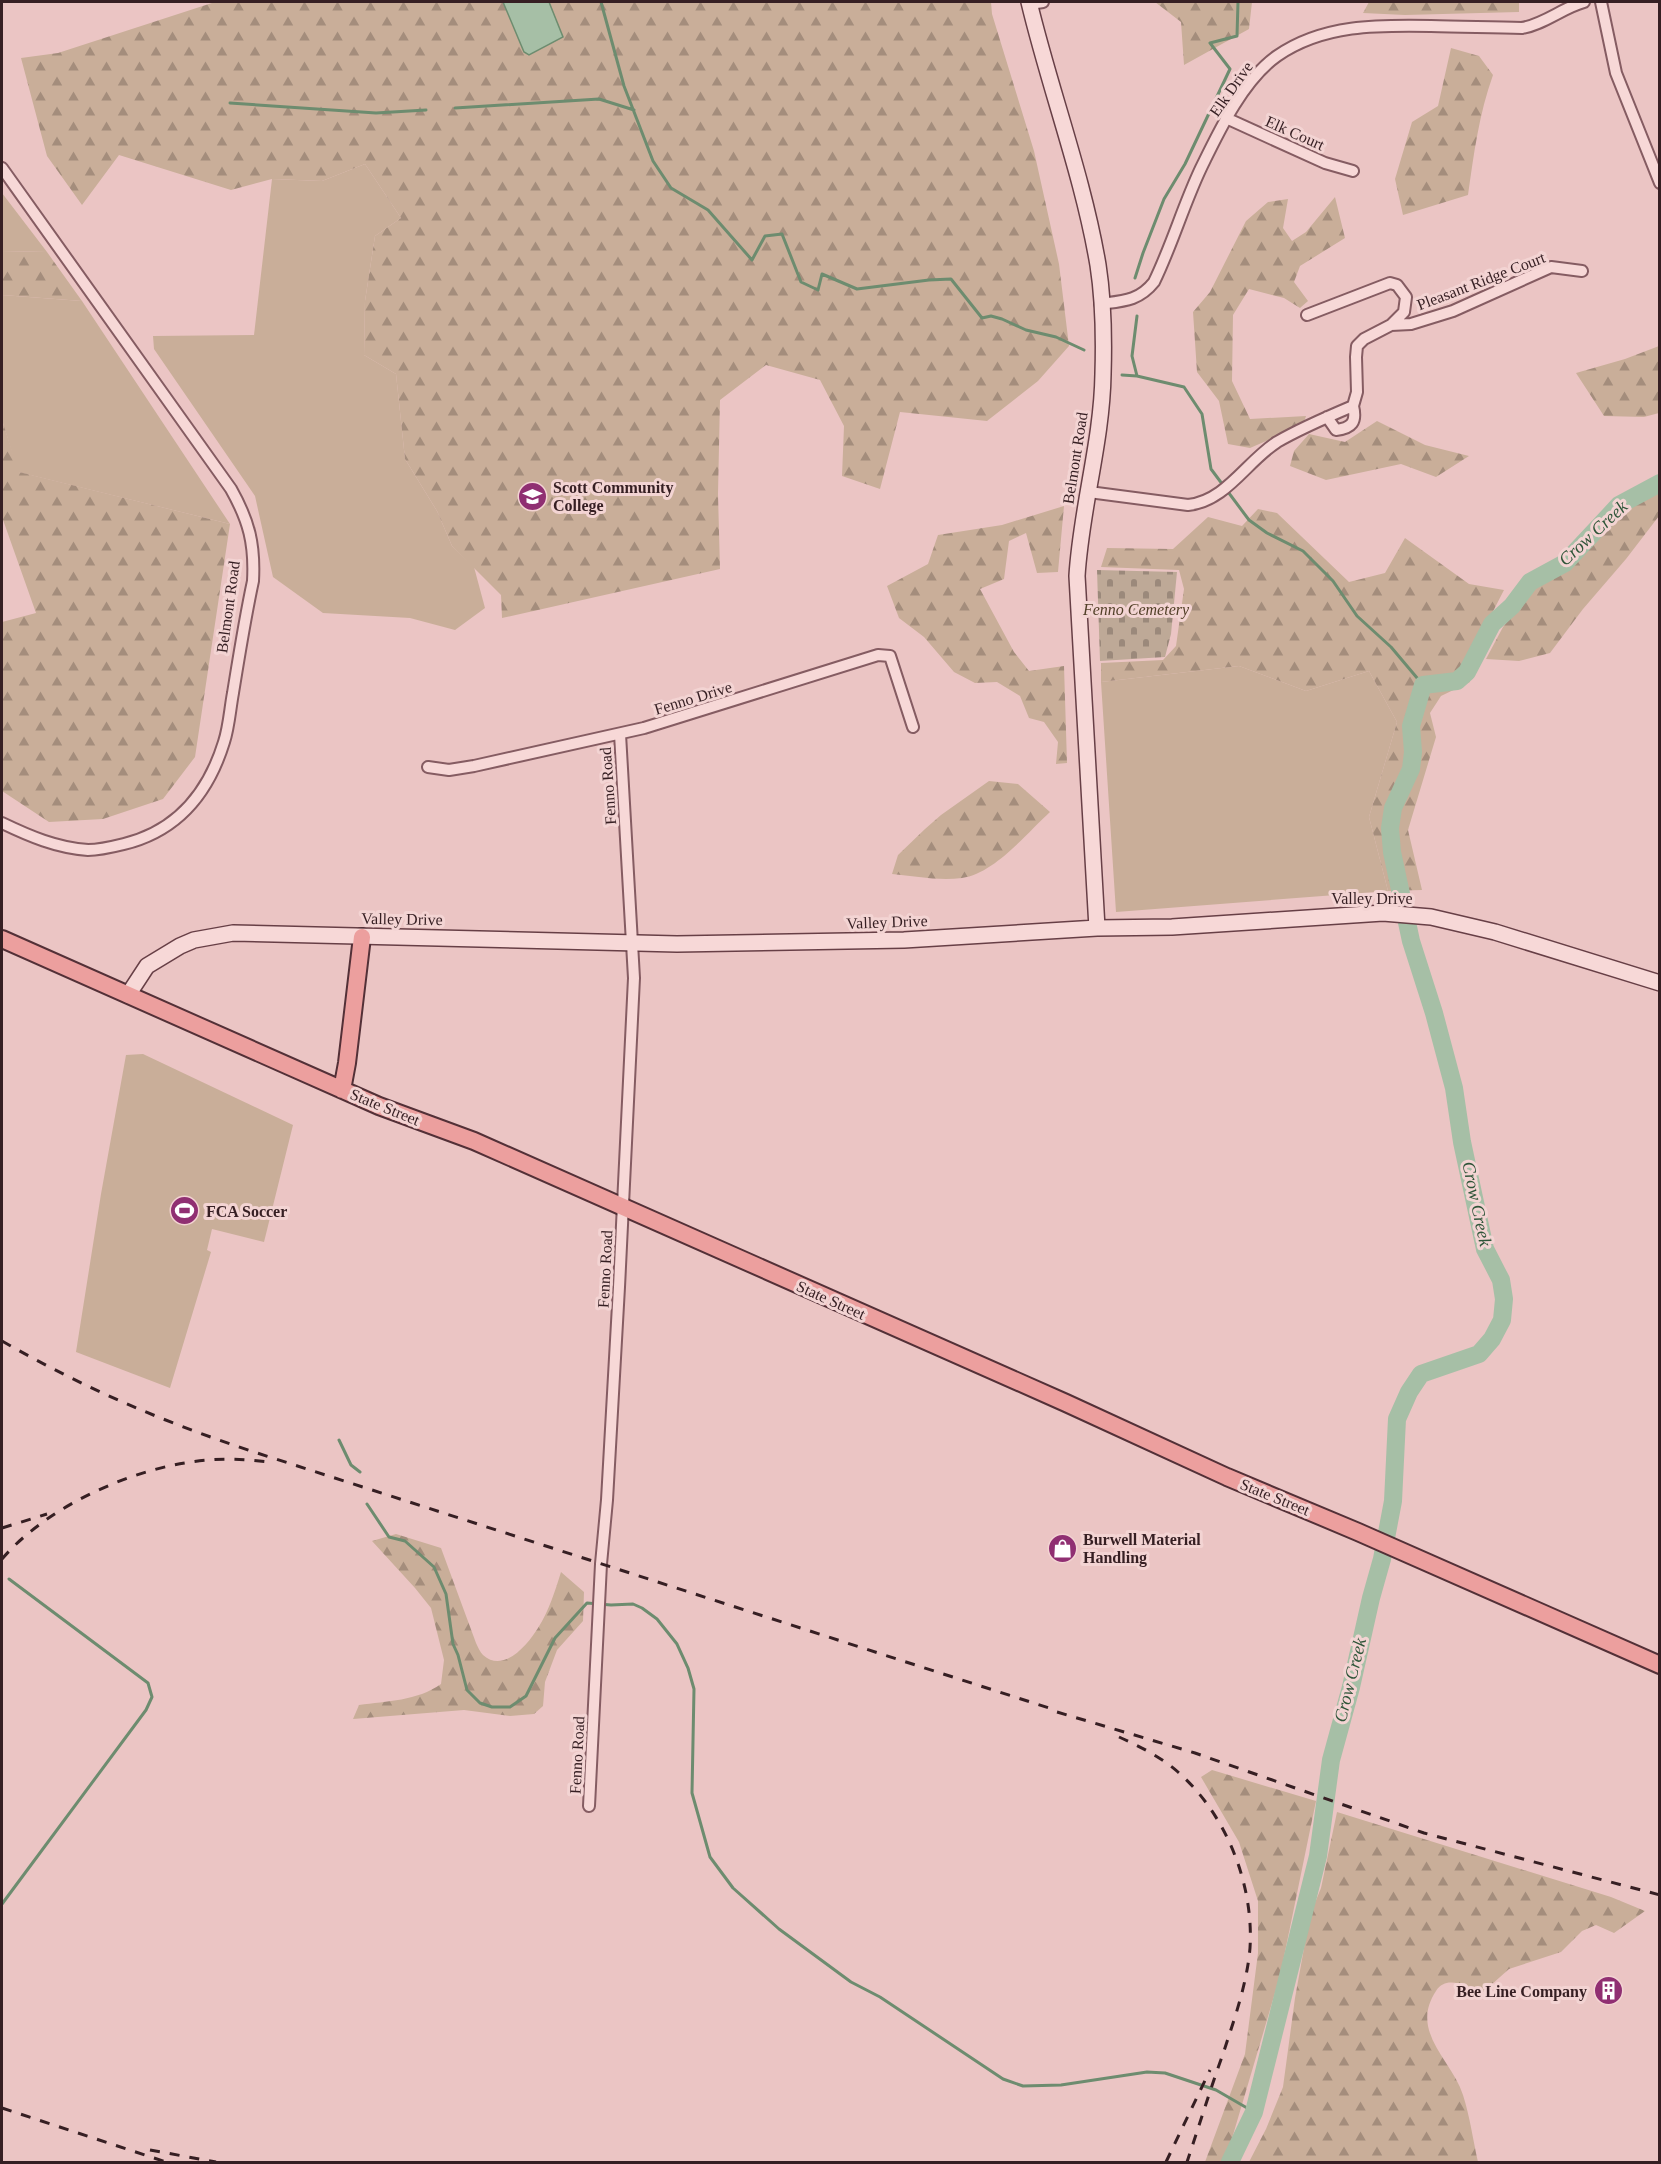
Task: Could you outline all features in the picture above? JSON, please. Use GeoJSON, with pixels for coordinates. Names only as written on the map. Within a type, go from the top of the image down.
{"type":"FeatureCollection","features":[{"type":"Feature","properties":{"kind":"main road"},"geometry":{"type":"LineString","coordinates":[[342,1090],[362,937]]}},
{"type":"Feature","properties":{"kind":"main road","name":"State Street"},"geometry":{"type":"LineString","coordinates":[[2,939],[379,1106],[474,1141],[1066,1403],[1227,1477],[1358,1532],[1659,1665]]}},
{"type":"Feature","properties":{"kind":"street","name":"Belmont Road"},"geometry":{"type":"LineString","coordinates":[[1034,2],[1090,226],[1098,267],[1101,304],[1102,396],[1098,439],[1078,559],[1078,600],[1097,928]]}},
{"type":"Feature","properties":{"kind":"street","name":"Elk Drive"},"geometry":{"type":"LineString","coordinates":[[1101,304],[1132,299],[1145,293],[1154,282],[1196,179],[1226,118],[1250,84],[1276,56],[1295,46],[1350,27],[1378,25],[1522,28],[1543,22],[1561,11],[1584,2]]}},
{"type":"Feature","properties":{"kind":"street"},"geometry":{"type":"LineString","coordinates":[[1601,2],[1616,73],[1659,183]]}},
{"type":"Feature","properties":{"kind":"street","name":"Elk Court"},"geometry":{"type":"LineString","coordinates":[[1226,118],[1325,163],[1353,171]]}},
{"type":"Feature","properties":{"kind":"street","name":"Belmont Road"},"geometry":{"type":"LineString","coordinates":[[2,168],[231,489],[250,532],[254,557],[253,581],[225,740],[215,768],[193,803],[166,827],[140,840],[107,849],[88,850],[60,846],[38,840],[2,823]]}},
{"type":"Feature","properties":{"kind":"street","name":"Pleasant Ridge Court"},"geometry":{"type":"LineString","coordinates":[[1391,325],[1411,324],[1453,311],[1551,267],[1582,271]]}},
{"type":"Feature","properties":{"kind":"street","name":"Pleasant Ridge Court"},"geometry":{"type":"LineString","coordinates":[[1307,315],[1390,284],[1397,285],[1406,297],[1404,312],[1391,325],[1364,339],[1357,346],[1358,392],[1353,406]]}},
{"type":"Feature","properties":{"kind":"street"},"geometry":{"type":"LineString","coordinates":[[1089,492],[1188,505],[1210,499],[1278,442],[1327,417],[1353,406],[1355,415],[1353,423],[1345,429],[1336,430],[1327,417]]}},
{"type":"Feature","properties":{"kind":"street","name":"Fenno Drive"},"geometry":{"type":"LineString","coordinates":[[428,767],[449,770],[474,766],[620,734],[878,655],[890,656],[914,727]]}},
{"type":"Feature","properties":{"kind":"street","name":"Fenno Road"},"geometry":{"type":"LineString","coordinates":[[589,1806],[634,978],[620,734]]}},
{"type":"Feature","properties":{"kind":"street","name":"Valley Drive"},"geometry":{"type":"LineString","coordinates":[[128,995],[147,966],[194,940],[233,933],[677,944],[904,940],[1097,928],[1173,927],[1383,913],[1431,917],[1495,932],[1659,983]]}},
{"type":"Feature","properties":{"kind":"green space","name":"Scott Community College"},"geometry":{"type":"Polygon","coordinates":[[[215,2],[991,2],[992,14],[1034,151],[1059,264],[1069,346],[1038,381],[987,421],[900,412],[880,489],[842,476],[844,426],[820,380],[766,365],[720,400],[718,494],[720,569],[502,618],[501,595],[452,546],[437,511],[405,459],[396,374],[364,355],[365,301],[375,236],[401,218],[365,164],[322,181],[272,179],[231,190],[119,155],[82,205],[47,156],[21,58],[58,53],[215,2]]]}},
{"type":"Feature","properties":{"kind":"green space"},"geometry":{"type":"Polygon","coordinates":[[[1155,2],[1252,2],[1249,29],[1184,65],[1181,22],[1155,2]]]}},
{"type":"Feature","properties":{"kind":"green space"},"geometry":{"type":"Polygon","coordinates":[[[1369,2],[1519,2],[1519,12],[1405,15],[1363,13],[1369,2]]]}},
{"type":"Feature","properties":{"kind":"green space"},"geometry":{"type":"Polygon","coordinates":[[[1451,48],[1479,56],[1493,75],[1481,119],[1468,195],[1403,215],[1395,179],[1412,122],[1438,106],[1451,48]]]}},
{"type":"Feature","properties":{"kind":"green space"},"geometry":{"type":"Polygon","coordinates":[[[365,164],[401,218],[375,236],[365,301],[364,355],[396,374],[405,459],[437,511],[452,546],[474,567],[485,608],[455,630],[410,618],[323,613],[273,577],[255,496],[154,349],[153,336],[254,335],[272,179],[322,181],[365,164]]]}},
{"type":"Feature","properties":{"kind":"green space"},"geometry":{"type":"Polygon","coordinates":[[[2,193],[47,252],[2,251],[2,193]]]}},
{"type":"Feature","properties":{"kind":"green space"},"geometry":{"type":"Polygon","coordinates":[[[1335,197],[1345,238],[1300,266],[1294,282],[1308,301],[1300,308],[1284,298],[1249,289],[1233,315],[1232,381],[1250,419],[1306,416],[1303,425],[1250,448],[1228,444],[1219,401],[1197,372],[1193,312],[1210,292],[1246,221],[1268,202],[1288,199],[1283,228],[1292,241],[1306,232],[1335,197]]]}},
{"type":"Feature","properties":{"kind":"green space"},"geometry":{"type":"Polygon","coordinates":[[[2,251],[47,252],[82,301],[2,295],[2,251]]]}},
{"type":"Feature","properties":{"kind":"green space"},"geometry":{"type":"Polygon","coordinates":[[[2,295],[82,301],[230,524],[18,472],[2,420],[2,295]]]}},
{"type":"Feature","properties":{"kind":"green space"},"geometry":{"type":"Polygon","coordinates":[[[1659,346],[1659,413],[1644,417],[1604,416],[1576,373],[1625,359],[1659,346]]]}},
{"type":"Feature","properties":{"kind":"green space"},"geometry":{"type":"Polygon","coordinates":[[[2,420],[19,472],[230,524],[195,757],[163,799],[103,819],[49,822],[2,791],[2,622],[36,613],[2,517],[2,420]]]}},
{"type":"Feature","properties":{"kind":"green space"},"geometry":{"type":"Polygon","coordinates":[[[1377,421],[1425,445],[1469,456],[1436,477],[1401,464],[1326,480],[1290,466],[1294,451],[1309,434],[1345,442],[1377,421]]]}},
{"type":"Feature","properties":{"kind":"green space"},"geometry":{"type":"Polygon","coordinates":[[[1659,493],[1659,516],[1550,653],[1519,661],[1486,659],[1503,627],[1537,586],[1577,561],[1632,504],[1659,493]]]}},
{"type":"Feature","properties":{"kind":"green space"},"geometry":{"type":"Polygon","coordinates":[[[1064,506],[1058,572],[1037,573],[1026,533],[1009,541],[1004,579],[980,589],[1014,652],[1029,671],[1064,666],[1067,763],[1056,764],[1058,742],[1044,722],[1029,718],[1020,696],[997,682],[975,683],[954,672],[924,637],[899,618],[887,586],[928,564],[938,535],[1002,525],[1064,506]]]}},
{"type":"Feature","properties":{"kind":"green space"},"geometry":{"type":"Polygon","coordinates":[[[1258,509],[1277,513],[1349,582],[1385,573],[1405,538],[1469,584],[1504,590],[1468,660],[1470,682],[1441,696],[1430,713],[1436,737],[1408,830],[1422,890],[1388,891],[1369,817],[1397,722],[1369,671],[1306,691],[1239,666],[1101,682],[1101,663],[1163,660],[1176,646],[1184,589],[1179,570],[1101,567],[1107,548],[1173,549],[1208,517],[1242,526],[1258,509]]]}},
{"type":"Feature","properties":{"kind":"green space","name":"Fenno Cemetery"},"geometry":{"type":"Polygon","coordinates":[[[1097,570],[1177,572],[1171,634],[1165,657],[1100,661],[1097,570]]]}},
{"type":"Feature","properties":{"kind":"green space"},"geometry":{"type":"Polygon","coordinates":[[[1239,666],[1306,691],[1369,671],[1397,722],[1369,817],[1388,891],[1116,912],[1101,682],[1239,666]]]}},
{"type":"Feature","properties":{"kind":"green space"},"geometry":{"type":"Polygon","coordinates":[[[989,781],[1018,784],[1050,812],[998,861],[974,875],[944,879],[892,874],[898,855],[925,829],[989,781]]]}},
{"type":"Feature","properties":{"kind":"green space","name":"FCA Soccer"},"geometry":{"type":"Polygon","coordinates":[[[143,1054],[293,1125],[264,1242],[212,1229],[207,1250],[211,1252],[170,1388],[76,1352],[126,1055],[143,1054]]]}},
{"type":"Feature","properties":{"kind":"green space"},"geometry":{"type":"Polygon","coordinates":[[[396,1534],[441,1548],[476,1643],[482,1654],[491,1660],[507,1659],[515,1655],[528,1642],[545,1615],[561,1572],[584,1592],[583,1621],[557,1650],[545,1682],[543,1706],[534,1714],[510,1716],[464,1710],[353,1719],[359,1705],[412,1697],[441,1684],[444,1660],[431,1608],[372,1541],[396,1534]]]}},
{"type":"Feature","properties":{"kind":"green space"},"geometry":{"type":"Polygon","coordinates":[[[1212,1770],[1316,1801],[1280,1976],[1225,2162],[1205,2162],[1245,2054],[1258,1953],[1258,1901],[1239,1842],[1201,1777],[1212,1770]]]}},
{"type":"Feature","properties":{"kind":"green space"},"geometry":{"type":"Polygon","coordinates":[[[1337,1812],[1611,1897],[1645,1911],[1614,1933],[1596,1925],[1582,1931],[1561,1952],[1509,1969],[1481,1994],[1464,1985],[1452,1983],[1446,1983],[1436,1991],[1429,2006],[1427,2020],[1430,2033],[1463,2095],[1478,2162],[1249,2162],[1266,2129],[1283,2087],[1295,1998],[1310,1915],[1321,1888],[1337,1812]]]}},
{"type":"Feature","properties":{"kind":"shaded area"},"geometry":{"type":"Polygon","coordinates":[[[503,2],[549,2],[563,37],[529,55],[524,52],[503,2]]]}},
{"type":"Feature","properties":{"kind":"waterway"},"geometry":{"type":"LineString","coordinates":[[601,2],[624,86],[653,161],[671,188],[708,210],[752,260],[765,236],[782,234],[801,282],[818,290],[822,274],[857,289],[951,279],[982,318],[991,316],[1002,319],[1026,330],[1056,337],[1084,350]]}},
{"type":"Feature","properties":{"kind":"waterway"},"geometry":{"type":"LineString","coordinates":[[1135,278],[1164,199],[1185,164],[1230,69],[1210,43],[1237,36],[1238,2]]}},
{"type":"Feature","properties":{"kind":"waterway"},"geometry":{"type":"LineString","coordinates":[[455,108],[599,99],[634,110]]}},
{"type":"Feature","properties":{"kind":"waterway"},"geometry":{"type":"LineString","coordinates":[[230,103],[376,113],[426,110]]}},
{"type":"Feature","properties":{"kind":"waterway"},"geometry":{"type":"LineString","coordinates":[[1137,316],[1132,356],[1137,376]]}},
{"type":"Feature","properties":{"kind":"waterway"},"geometry":{"type":"LineString","coordinates":[[1122,375],[1137,376],[1184,387],[1202,414],[1211,469],[1249,520],[1267,533],[1303,551],[1333,581],[1357,616],[1391,647],[1423,685]]}},
{"type":"Feature","properties":{"kind":"waterway","name":"Crow Creek"},"geometry":{"type":"LineString","coordinates":[[1230,2162],[1254,2112],[1318,1856],[1331,1760],[1382,1559],[1393,1501],[1397,1419],[1409,1392],[1421,1374],[1479,1354],[1492,1339],[1502,1320],[1504,1299],[1501,1280],[1485,1249],[1462,1142],[1454,1088],[1434,1013],[1411,941],[1392,852],[1390,828],[1393,808],[1411,769],[1413,752],[1411,726],[1423,685],[1457,681],[1467,672],[1492,624],[1512,606],[1530,582],[1565,563],[1619,505],[1660,483]]}},
{"type":"Feature","properties":{"kind":"waterway"},"geometry":{"type":"LineString","coordinates":[[339,1440],[351,1465],[360,1472]]}},
{"type":"Feature","properties":{"kind":"waterway"},"geometry":{"type":"LineString","coordinates":[[367,1504],[389,1537],[405,1541],[434,1567],[446,1594],[453,1644],[467,1690],[480,1703],[492,1707],[510,1707],[526,1696],[555,1638],[587,1603],[633,1604],[657,1619],[677,1644],[688,1668],[694,1689],[692,1793],[710,1857],[733,1888],[779,1929],[851,1982],[880,1997],[1003,2079],[1023,2086],[1061,2085],[1147,2072],[1165,2073],[1216,2090],[1254,2112]]}},
{"type":"Feature","properties":{"kind":"waterway"},"geometry":{"type":"LineString","coordinates":[[2,1904],[146,1710],[152,1697],[148,1683],[9,1579]]}},
{"type":"Feature","properties":{"kind":"railway"},"geometry":{"type":"LineString","coordinates":[[2,1341],[93,1389],[186,1428],[251,1451],[1057,1712],[1195,1753],[1424,1833],[1660,1895]]}},
{"type":"Feature","properties":{"kind":"railway"},"geometry":{"type":"LineString","coordinates":[[2,1559],[21,1539],[44,1521],[69,1505],[124,1479],[182,1463],[232,1459],[269,1462]]}},
{"type":"Feature","properties":{"kind":"railway"},"geometry":{"type":"LineString","coordinates":[[2,1528],[47,1514]]}},
{"type":"Feature","properties":{"kind":"railway"},"geometry":{"type":"LineString","coordinates":[[1119,1737],[1164,1761],[1195,1789],[1210,1808],[1234,1852],[1247,1899],[1250,1948],[1243,1988],[1187,2162]]}},
{"type":"Feature","properties":{"kind":"railway"},"geometry":{"type":"LineString","coordinates":[[1166,2162],[1210,2070]]}},
{"type":"Feature","properties":{"kind":"railway"},"geometry":{"type":"LineString","coordinates":[[2,2108],[166,2162]]}},
{"type":"Feature","properties":{"kind":"railway"},"geometry":{"type":"LineString","coordinates":[[150,2150],[216,2162]]}},
{"type":"Feature","properties":{"kind":"place","name":"Scott Community College"},"geometry":{"type":"Point","coordinates":[532,496]}},
{"type":"Feature","properties":{"kind":"place","name":"FCA Soccer"},"geometry":{"type":"Point","coordinates":[185,1211]}},
{"type":"Feature","properties":{"kind":"place","name":"Burwell Material Handling"},"geometry":{"type":"Point","coordinates":[1062,1548]}},
{"type":"Feature","properties":{"kind":"place","name":"Bee Line Company"},"geometry":{"type":"Point","coordinates":[1608,1991]}}]}
